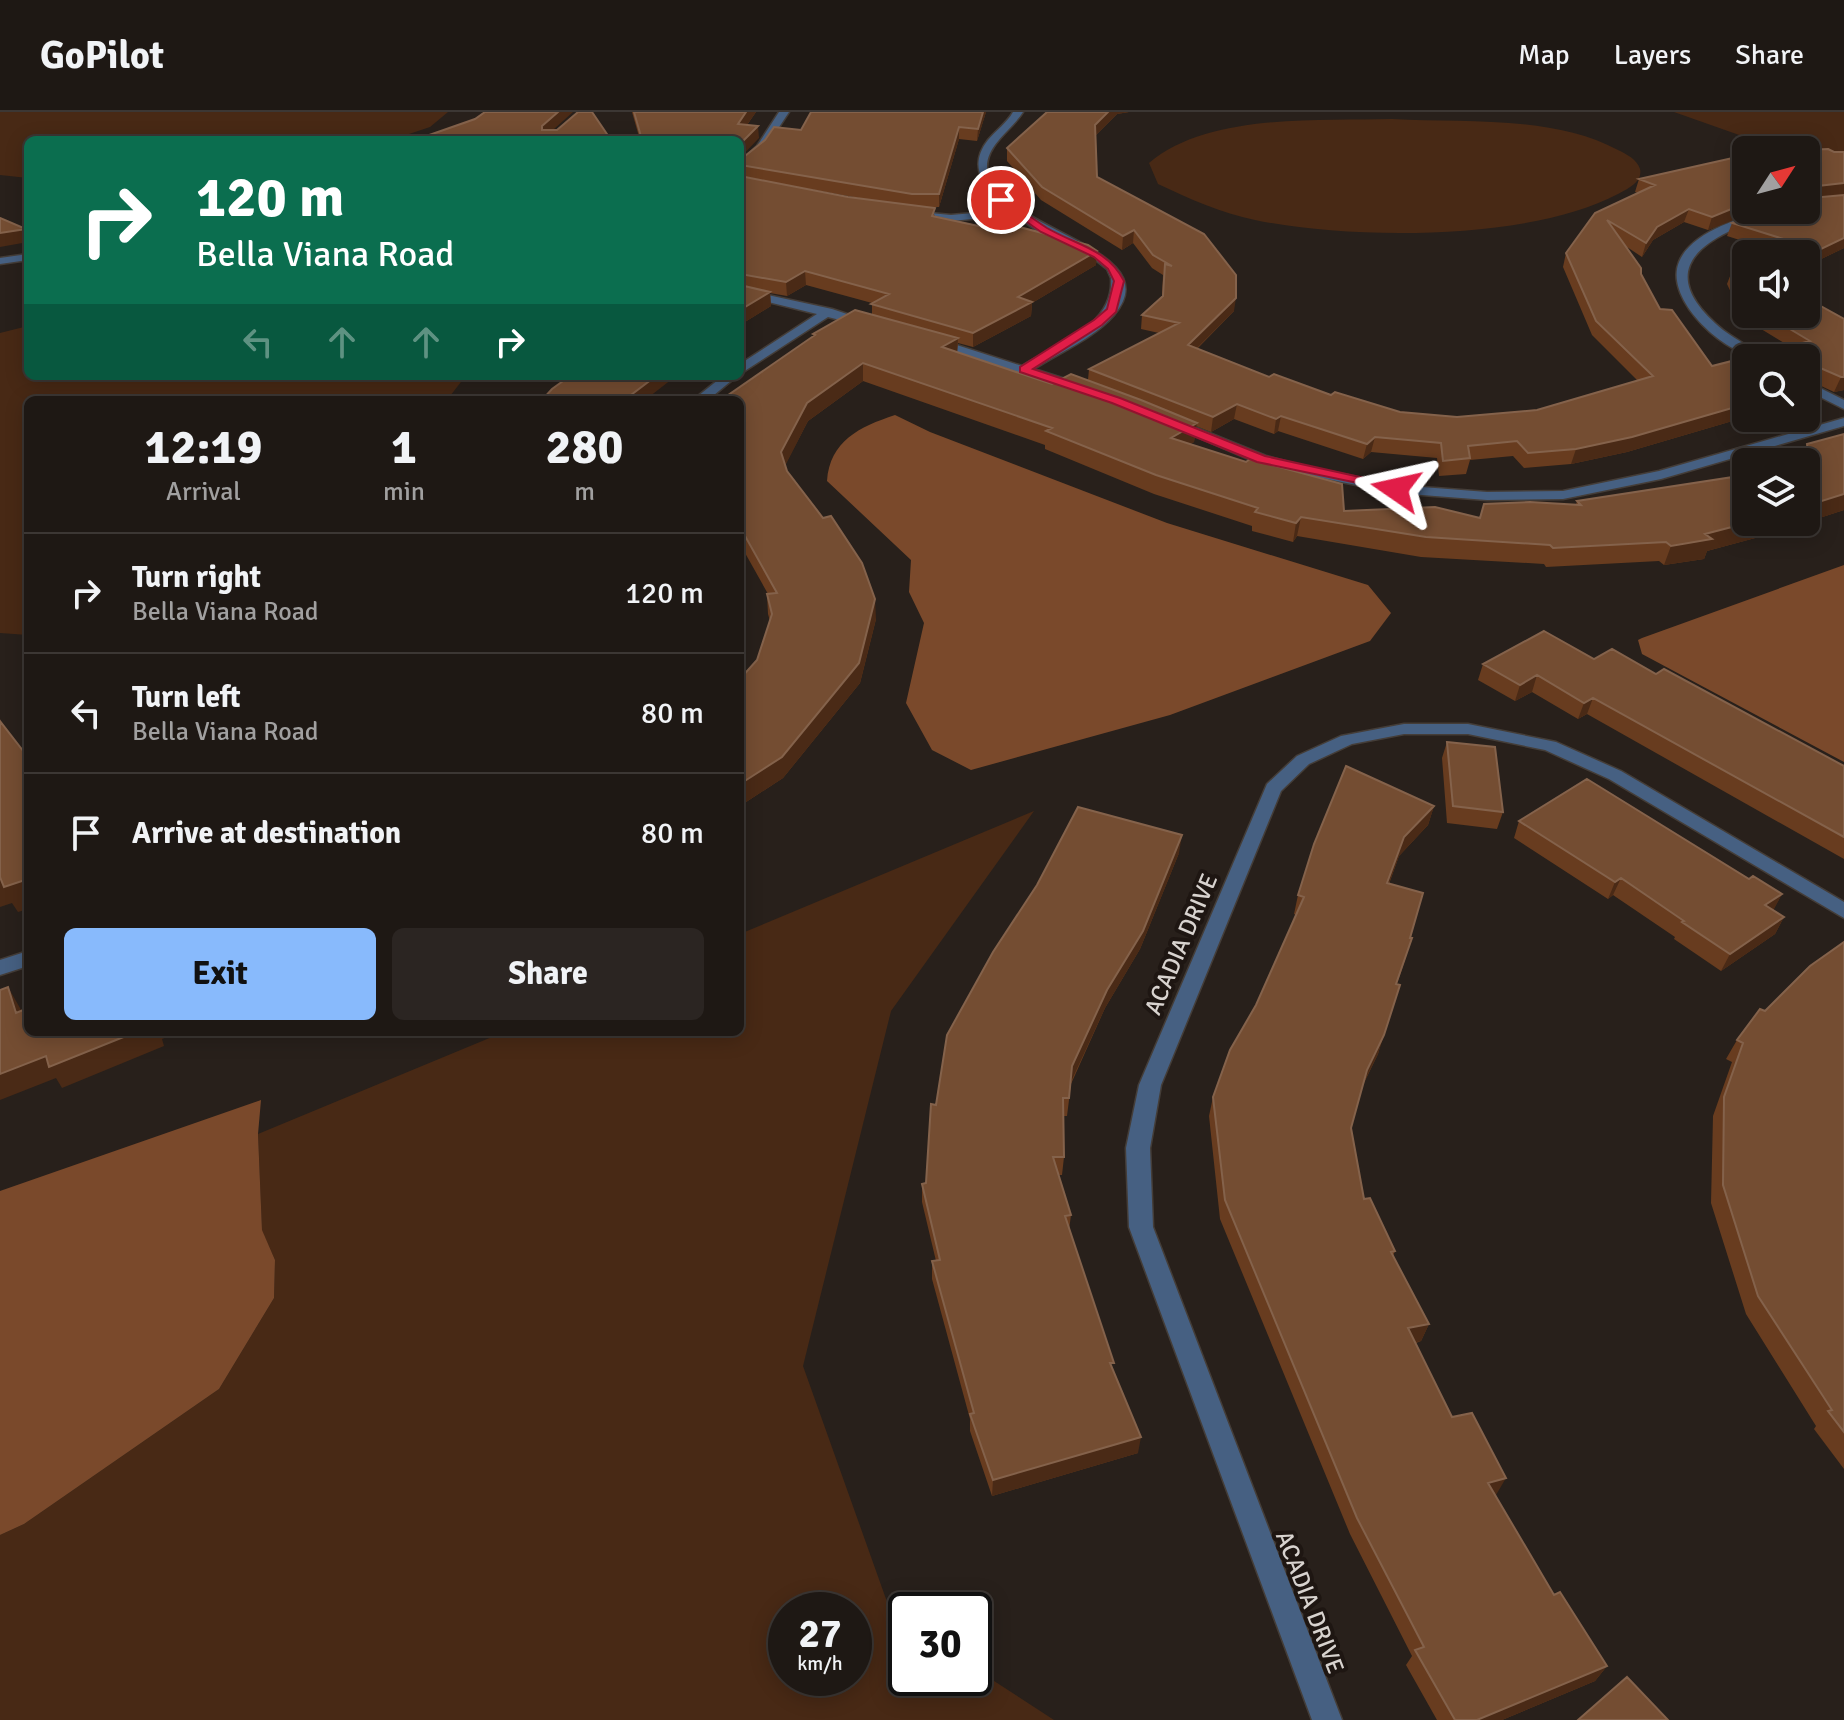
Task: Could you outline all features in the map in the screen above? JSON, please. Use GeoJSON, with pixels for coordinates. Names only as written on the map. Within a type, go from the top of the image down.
{"type":"FeatureCollection","features":[{"type":"Feature","properties":{"kind":"street"},"geometry":{"type":"LineString","coordinates":[[744,163],[761,148],[784,112]]}},
{"type":"Feature","properties":{"kind":"street"},"geometry":{"type":"LineString","coordinates":[[1018,112],[1015,119],[994,137],[984,153],[981,169],[1001,200],[1044,230],[1098,255],[1112,267],[1119,281],[1112,310],[1098,323],[1024,370]]}},
{"type":"Feature","properties":{"kind":"street"},"geometry":{"type":"LineString","coordinates":[[893,211],[951,218],[1017,212]]}},
{"type":"Feature","properties":{"kind":"street"},"geometry":{"type":"LineString","coordinates":[[1732,344],[1698,313],[1683,288],[1682,271],[1685,258],[1699,246],[1737,224]]}},
{"type":"Feature","properties":{"kind":"street"},"geometry":{"type":"LineString","coordinates":[[0,261],[24,258]]}},
{"type":"Feature","properties":{"kind":"street"},"geometry":{"type":"LineString","coordinates":[[744,293],[884,327]]}},
{"type":"Feature","properties":{"kind":"street"},"geometry":{"type":"LineString","coordinates":[[744,367],[828,312]]}},
{"type":"Feature","properties":{"kind":"street"},"geometry":{"type":"LineString","coordinates":[[926,340],[1103,396]]}},
{"type":"Feature","properties":{"kind":"street"},"geometry":{"type":"LineString","coordinates":[[705,396],[726,380]]}},
{"type":"Feature","properties":{"kind":"street"},"geometry":{"type":"LineString","coordinates":[[1820,392],[1844,405]]}},
{"type":"Feature","properties":{"kind":"street"},"geometry":{"type":"LineString","coordinates":[[1156,417],[1261,459],[1302,470],[1396,489],[1487,496],[1563,495],[1661,475],[1844,422]]}},
{"type":"Feature","properties":{"kind":"street","name":"ACADIA DRIVE"},"geometry":{"type":"LineString","coordinates":[[1327,1720],[1141,1227],[1138,1148],[1150,1085],[1273,788],[1303,760],[1347,740],[1404,729],[1468,729],[1550,746],[1615,775],[1844,911]]}},
{"type":"Feature","properties":{"kind":"street"},"geometry":{"type":"LineString","coordinates":[[0,968],[24,959]]}},
{"type":"Feature","properties":{"kind":"shaded area"},"geometry":{"type":"Polygon","coordinates":[[[0,112],[448,112],[430,127],[403,136],[24,136],[24,178],[0,175],[0,112]]]}},
{"type":"Feature","properties":{"kind":"shaded area"},"geometry":{"type":"Polygon","coordinates":[[[1674,112],[1844,112],[1844,154],[1820,150],[1820,136],[1742,136],[1674,112]]]}},
{"type":"Feature","properties":{"kind":"shaded area"},"geometry":{"type":"Polygon","coordinates":[[[1392,119],[1507,123],[1565,131],[1592,139],[1631,157],[1640,174],[1634,184],[1618,194],[1538,221],[1490,228],[1389,233],[1295,227],[1230,214],[1158,184],[1149,163],[1173,147],[1202,135],[1233,128],[1299,121],[1392,119]]]}},
{"type":"Feature","properties":{"kind":"shaded area"},"geometry":{"type":"Polygon","coordinates":[[[24,327],[24,380],[462,380],[450,396],[24,396],[24,635],[0,633],[0,333],[24,327]]]}},
{"type":"Feature","properties":{"kind":"shaded area"},"geometry":{"type":"Polygon","coordinates":[[[895,415],[930,432],[1167,523],[1368,585],[1391,613],[1370,641],[1170,715],[971,770],[932,750],[906,703],[924,623],[909,592],[911,560],[827,481],[829,467],[840,446],[858,431],[895,415]]]}},
{"type":"Feature","properties":{"kind":"shaded area"},"geometry":{"type":"Polygon","coordinates":[[[1844,565],[1844,762],[1642,654],[1638,640],[1642,638],[1844,565]]]}},
{"type":"Feature","properties":{"kind":"shaded area"},"geometry":{"type":"Polygon","coordinates":[[[1034,811],[891,1011],[803,1366],[888,1605],[888,1696],[992,1696],[992,1680],[1054,1720],[0,1720],[0,1535],[24,1524],[219,1389],[274,1298],[275,1260],[262,1231],[258,1134],[494,1036],[744,1036],[744,932],[1034,811]]]}},
{"type":"Feature","properties":{"kind":"shaded area"},"geometry":{"type":"Polygon","coordinates":[[[261,1100],[258,1134],[262,1230],[275,1260],[274,1298],[219,1389],[24,1524],[0,1535],[0,1191],[261,1100]]]}},
{"type":"Feature","properties":{"kind":"building"},"geometry":{"type":"Polygon","coordinates":[[[485,112],[558,112],[542,126],[542,130],[557,130],[578,112],[592,112],[608,136],[426,136],[475,119],[485,112]]]}},
{"type":"Feature","properties":{"kind":"building"},"geometry":{"type":"Polygon","coordinates":[[[634,112],[746,112],[738,124],[758,126],[744,140],[744,136],[641,136],[634,112]]]}},
{"type":"Feature","properties":{"kind":"building"},"geometry":{"type":"Polygon","coordinates":[[[811,112],[983,112],[978,129],[959,127],[939,194],[912,194],[744,166],[744,157],[765,140],[774,127],[801,130],[811,112]]]}},
{"type":"Feature","properties":{"kind":"building"},"geometry":{"type":"Polygon","coordinates":[[[1047,112],[1108,112],[1095,125],[1097,177],[1204,234],[1236,275],[1236,298],[1188,345],[1269,377],[1274,374],[1331,395],[1335,392],[1400,412],[1457,417],[1537,410],[1653,376],[1596,321],[1566,253],[1595,213],[1655,185],[1639,179],[1732,158],[1732,209],[1712,217],[1689,209],[1657,227],[1646,243],[1607,220],[1641,268],[1641,274],[1660,309],[1672,310],[1712,366],[1732,361],[1732,408],[1632,437],[1576,449],[1528,453],[1517,441],[1468,446],[1470,458],[1443,461],[1441,443],[1375,437],[1367,444],[1281,416],[1276,419],[1237,404],[1213,417],[1089,369],[1179,323],[1142,315],[1163,296],[1165,264],[1172,266],[1153,255],[1134,230],[1123,236],[1042,187],[1007,148],[1047,112]]]}},
{"type":"Feature","properties":{"kind":"building"},"geometry":{"type":"Polygon","coordinates":[[[1820,149],[1844,152],[1844,183],[1820,186],[1820,149]]]}},
{"type":"Feature","properties":{"kind":"building"},"geometry":{"type":"Polygon","coordinates":[[[744,177],[848,197],[935,208],[932,216],[997,230],[1008,224],[1088,245],[1097,251],[1018,297],[1032,302],[973,333],[871,304],[889,294],[805,271],[786,282],[744,275],[744,177]]]}},
{"type":"Feature","properties":{"kind":"building"},"geometry":{"type":"Polygon","coordinates":[[[1844,195],[1844,238],[1820,250],[1820,240],[1787,240],[1735,224],[1820,224],[1820,197],[1844,195]]]}},
{"type":"Feature","properties":{"kind":"building"},"geometry":{"type":"Polygon","coordinates":[[[0,218],[24,228],[24,229],[0,233],[0,218]]]}},
{"type":"Feature","properties":{"kind":"building"},"geometry":{"type":"Polygon","coordinates":[[[744,286],[770,292],[744,308],[744,286]]]}},
{"type":"Feature","properties":{"kind":"building"},"geometry":{"type":"Polygon","coordinates":[[[1820,306],[1844,319],[1844,377],[1820,368],[1820,344],[1798,344],[1810,341],[1788,328],[1820,328],[1820,306]]]}},
{"type":"Feature","properties":{"kind":"building"},"geometry":{"type":"Polygon","coordinates":[[[855,310],[958,338],[942,347],[1052,384],[1071,374],[1197,423],[1171,438],[1246,462],[1250,459],[1342,484],[1344,511],[1435,507],[1480,518],[1484,504],[1530,502],[1581,505],[1577,501],[1732,477],[1732,527],[1705,534],[1712,539],[1671,546],[1666,542],[1553,548],[1550,545],[1426,537],[1301,517],[1296,523],[1255,512],[1258,508],[1156,475],[1046,431],[1052,428],[863,363],[807,403],[781,452],[787,471],[823,518],[831,516],[862,563],[875,599],[859,663],[782,757],[744,781],[744,675],[757,660],[772,614],[767,594],[777,593],[744,534],[744,396],[727,396],[855,310]]]}},
{"type":"Feature","properties":{"kind":"building"},"geometry":{"type":"Polygon","coordinates":[[[564,380],[651,380],[630,396],[546,396],[564,380]]]}},
{"type":"Feature","properties":{"kind":"building"},"geometry":{"type":"Polygon","coordinates":[[[1844,434],[1844,494],[1820,502],[1820,448],[1808,448],[1807,444],[1844,434]]]}},
{"type":"Feature","properties":{"kind":"building"},"geometry":{"type":"Polygon","coordinates":[[[1544,631],[1594,659],[1612,649],[1656,674],[1664,669],[1844,766],[1844,837],[1593,698],[1584,703],[1537,675],[1520,685],[1483,664],[1544,631]]]}},
{"type":"Feature","properties":{"kind":"building"},"geometry":{"type":"Polygon","coordinates":[[[0,721],[24,752],[24,880],[4,887],[0,877],[0,721]]]}},
{"type":"Feature","properties":{"kind":"building"},"geometry":{"type":"Polygon","coordinates":[[[1447,742],[1495,747],[1503,812],[1453,806],[1447,742]]]}},
{"type":"Feature","properties":{"kind":"building"},"geometry":{"type":"Polygon","coordinates":[[[1346,766],[1434,806],[1404,837],[1387,883],[1423,893],[1396,984],[1400,985],[1384,1035],[1367,1070],[1351,1128],[1364,1199],[1370,1198],[1395,1251],[1391,1252],[1429,1324],[1408,1328],[1452,1417],[1472,1413],[1506,1478],[1488,1483],[1554,1595],[1560,1592],[1607,1666],[1477,1720],[1455,1720],[1415,1650],[1424,1647],[1357,1518],[1225,1200],[1213,1097],[1230,1050],[1256,1005],[1304,897],[1298,895],[1314,844],[1346,766]]]}},
{"type":"Feature","properties":{"kind":"building"},"geometry":{"type":"Polygon","coordinates":[[[1587,779],[1749,879],[1753,876],[1782,894],[1765,905],[1784,917],[1730,954],[1621,878],[1615,882],[1519,821],[1587,779]]]}},
{"type":"Feature","properties":{"kind":"building"},"geometry":{"type":"Polygon","coordinates":[[[1078,807],[1182,835],[1143,931],[1107,990],[1072,1066],[1069,1098],[1063,1098],[1064,1157],[1053,1157],[1071,1215],[1065,1216],[1114,1363],[1110,1363],[1141,1437],[993,1480],[970,1414],[974,1413],[932,1261],[940,1260],[922,1184],[926,1183],[931,1104],[936,1105],[947,1035],[993,952],[1037,885],[1078,807]]]}},
{"type":"Feature","properties":{"kind":"building"},"geometry":{"type":"Polygon","coordinates":[[[1844,942],[1844,1432],[1758,1296],[1723,1185],[1724,1097],[1743,1043],[1737,1040],[1760,1009],[1765,1011],[1810,966],[1844,942]]]}},
{"type":"Feature","properties":{"kind":"building"},"geometry":{"type":"Polygon","coordinates":[[[8,987],[16,1013],[24,1010],[24,1036],[126,1036],[49,1067],[46,1056],[0,1074],[0,990],[8,987]]]}},
{"type":"Feature","properties":{"kind":"building"},"geometry":{"type":"Polygon","coordinates":[[[1627,1677],[1668,1720],[1578,1720],[1627,1677]]]}},
{"type":"Feature","properties":{"kind":"route"},"geometry":{"type":"LineString","coordinates":[[1001,200],[1044,230],[1098,255],[1112,267],[1119,281],[1112,310],[1098,323],[1024,370],[1116,401],[1261,459],[1396,489]]}}]}
